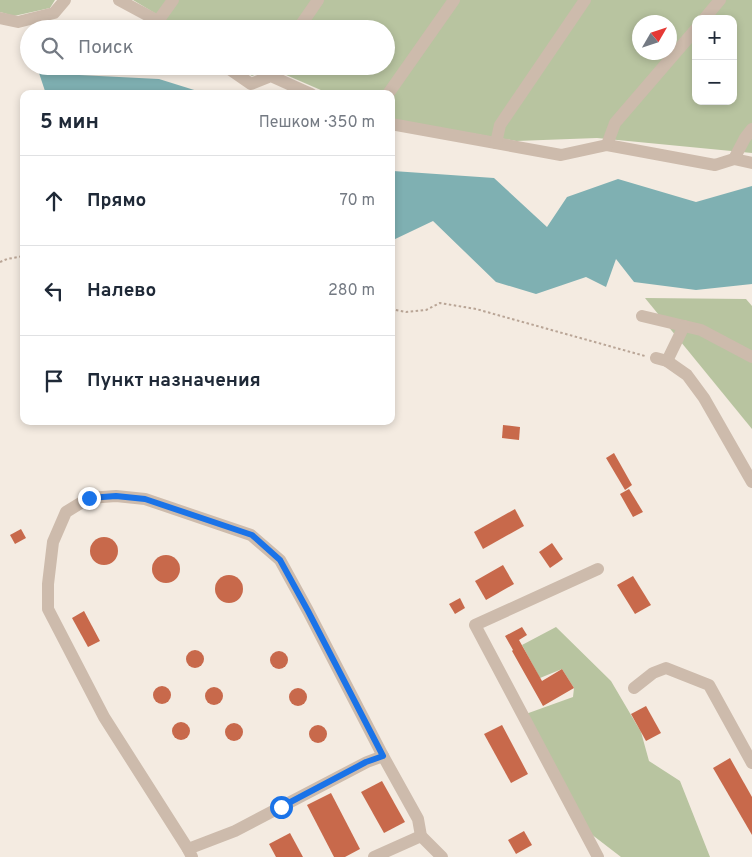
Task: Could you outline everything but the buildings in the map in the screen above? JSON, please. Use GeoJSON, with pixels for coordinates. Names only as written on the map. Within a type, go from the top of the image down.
{"type":"FeatureCollection","features":[{"type":"Feature","properties":{"kind":"street"},"geometry":{"type":"LineString","coordinates":[[26,20],[54,13],[65,0]]}},
{"type":"Feature","properties":{"kind":"street"},"geometry":{"type":"LineString","coordinates":[[119,0],[156,20]]}},
{"type":"Feature","properties":{"kind":"street"},"geometry":{"type":"LineString","coordinates":[[159,20],[173,0]]}},
{"type":"Feature","properties":{"kind":"street"},"geometry":{"type":"LineString","coordinates":[[304,20],[318,0]]}},
{"type":"Feature","properties":{"kind":"street"},"geometry":{"type":"LineString","coordinates":[[391,90],[454,0]]}},
{"type":"Feature","properties":{"kind":"street"},"geometry":{"type":"LineString","coordinates":[[496,143],[500,125],[585,0]]}},
{"type":"Feature","properties":{"kind":"street"},"geometry":{"type":"LineString","coordinates":[[707,15],[720,0]]}},
{"type":"Feature","properties":{"kind":"street"},"geometry":{"type":"LineString","coordinates":[[0,18],[20,22]]}},
{"type":"Feature","properties":{"kind":"street"},"geometry":{"type":"LineString","coordinates":[[606,145],[615,123],[692,34]]}},
{"type":"Feature","properties":{"kind":"street"},"geometry":{"type":"LineString","coordinates":[[238,75],[251,84],[266,75]]}},
{"type":"Feature","properties":{"kind":"street"},"geometry":{"type":"LineString","coordinates":[[279,75],[304,90]]}},
{"type":"Feature","properties":{"kind":"street"},"geometry":{"type":"LineString","coordinates":[[395,125],[561,155],[606,145],[715,165],[734,159],[752,162]]}},
{"type":"Feature","properties":{"kind":"street"},"geometry":{"type":"LineString","coordinates":[[734,159],[752,129]]}},
{"type":"Feature","properties":{"kind":"street"},"geometry":{"type":"LineString","coordinates":[[642,316],[700,330],[752,357]]}},
{"type":"Feature","properties":{"kind":"street"},"geometry":{"type":"LineString","coordinates":[[684,326],[661,360],[687,375],[704,398],[752,482]]}},
{"type":"Feature","properties":{"kind":"street"},"geometry":{"type":"LineString","coordinates":[[383,756],[366,762],[234,832],[190,853],[104,717],[48,609],[48,584],[53,542],[66,512],[89,498],[116,496],[145,499],[252,535],[280,560],[383,756],[418,818],[421,836],[442,857]]}},
{"type":"Feature","properties":{"kind":"street"},"geometry":{"type":"LineString","coordinates":[[598,568],[476,625],[598,857]]}},
{"type":"Feature","properties":{"kind":"street"},"geometry":{"type":"LineString","coordinates":[[634,688],[653,673],[666,668],[709,685],[752,763]]}},
{"type":"Feature","properties":{"kind":"street"},"geometry":{"type":"LineString","coordinates":[[374,857],[421,836]]}},
{"type":"Feature","properties":{"kind":"path"},"geometry":{"type":"LineString","coordinates":[[0,262],[20,257]]}},
{"type":"Feature","properties":{"kind":"path"},"geometry":{"type":"LineString","coordinates":[[395,310],[406,312],[426,310],[440,303],[476,309],[661,360]]}},
{"type":"Feature","properties":{"kind":"green space"},"geometry":{"type":"Polygon","coordinates":[[[0,0],[55,0],[50,8],[14,16],[0,12],[0,0]]]}},
{"type":"Feature","properties":{"kind":"green space"},"geometry":{"type":"Polygon","coordinates":[[[133,0],[752,0],[752,153],[597,138],[516,141],[395,120],[395,90],[321,90],[286,75],[395,75],[395,20],[166,20],[133,0]]]}},
{"type":"Feature","properties":{"kind":"green space"},"geometry":{"type":"Polygon","coordinates":[[[645,298],[746,299],[752,306],[752,429],[645,298]]]}},
{"type":"Feature","properties":{"kind":"green space"},"geometry":{"type":"Polygon","coordinates":[[[556,627],[611,681],[641,732],[649,761],[680,781],[710,857],[621,857],[582,827],[523,715],[573,697],[574,688],[562,669],[540,678],[522,645],[556,627]]]}},
{"type":"Feature","properties":{"kind":"water"},"geometry":{"type":"Polygon","coordinates":[[[40,75],[159,79],[194,90],[45,90],[40,75]]]}},
{"type":"Feature","properties":{"kind":"water"},"geometry":{"type":"Polygon","coordinates":[[[395,171],[494,178],[547,227],[567,197],[618,179],[696,202],[752,186],[752,284],[696,290],[634,282],[616,259],[606,287],[586,277],[536,294],[496,282],[433,221],[395,239],[395,171]]]}},
{"type":"Feature","properties":{"kind":"route"},"geometry":{"type":"LineString","coordinates":[[89,498],[116,496],[145,499],[252,535],[280,560],[383,756],[366,762],[281,807]]}}]}
